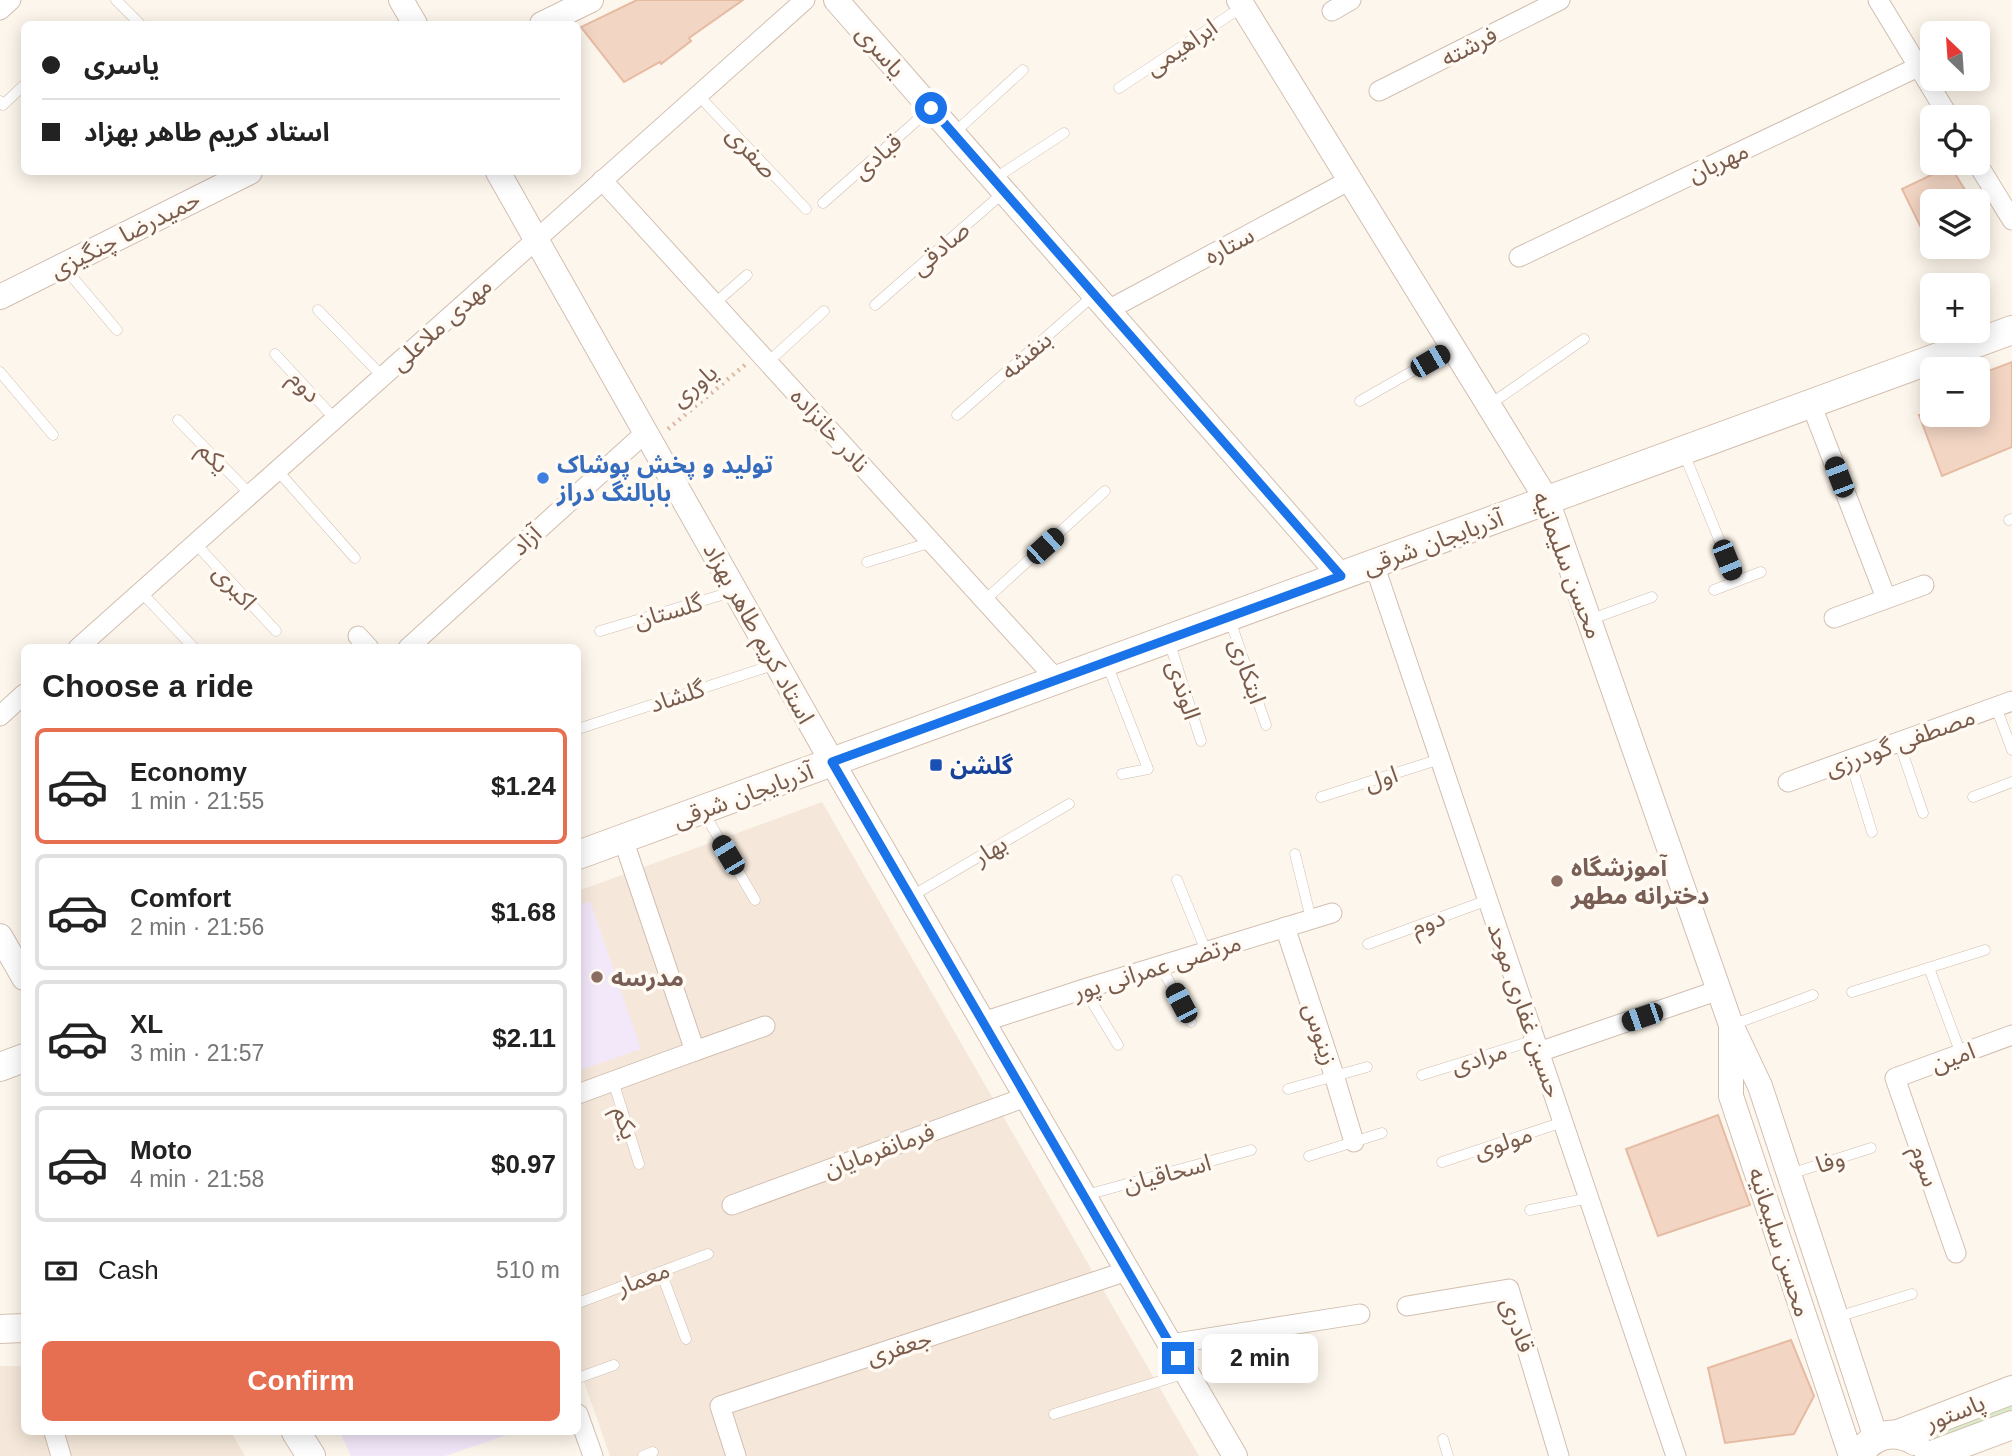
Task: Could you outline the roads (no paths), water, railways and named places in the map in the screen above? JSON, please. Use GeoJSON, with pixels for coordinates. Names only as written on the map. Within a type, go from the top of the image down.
{"type":"FeatureCollection","features":[{"type":"Feature","properties":{"kind":"main road","name":"آذربایجان شرقی"},"geometry":{"type":"LineString","coordinates":[[581,854],[2012,330]]}},
{"type":"Feature","properties":{"kind":"main road"},"geometry":{"type":"LineString","coordinates":[[0,1067],[21,1059]]}},
{"type":"Feature","properties":{"kind":"main road","name":"پاستور"},"geometry":{"type":"LineString","coordinates":[[1878,1443],[2012,1390]]}},
{"type":"Feature","properties":{"kind":"main road","name":"پاستور"},"geometry":{"type":"LineString","coordinates":[[1929,1456],[2012,1425]]}},
{"type":"Feature","properties":{"kind":"main road"},"geometry":{"type":"LineString","coordinates":[[298,1435],[310,1456]]}},
{"type":"Feature","properties":{"kind":"main road"},"geometry":{"type":"LineString","coordinates":[[1878,1443],[1916,1441],[1929,1456]]}},
{"type":"Feature","properties":{"kind":"street"},"geometry":{"type":"LineString","coordinates":[[0,10],[11,0]]}},
{"type":"Feature","properties":{"kind":"street"},"geometry":{"type":"LineString","coordinates":[[401,0],[413,21]]}},
{"type":"Feature","properties":{"kind":"street"},"geometry":{"type":"LineString","coordinates":[[548,21],[591,0]]}},
{"type":"Feature","properties":{"kind":"street","name":"مهدی ملاعلی"},"geometry":{"type":"LineString","coordinates":[[82,644],[805,0]]}},
{"type":"Feature","properties":{"kind":"street"},"geometry":{"type":"LineString","coordinates":[[1332,11],[1350,0]]}},
{"type":"Feature","properties":{"kind":"street","name":"فرشته"},"geometry":{"type":"LineString","coordinates":[[1379,92],[1560,0]]}},
{"type":"Feature","properties":{"kind":"street"},"geometry":{"type":"LineString","coordinates":[[1878,0],[1942,105]]}},
{"type":"Feature","properties":{"kind":"street","name":"یاسری"},"geometry":{"type":"LineString","coordinates":[[840,1],[1341,576]]}},
{"type":"Feature","properties":{"kind":"street","name":"محسن سلیمانیه"},"geometry":{"type":"LineString","coordinates":[[1241,3],[1547,500],[1731,1025],[1760,1086],[1878,1443]]}},
{"type":"Feature","properties":{"kind":"street","name":"مهربان"},"geometry":{"type":"LineString","coordinates":[[1518,257],[1919,67]]}},
{"type":"Feature","properties":{"kind":"street","name":"حمیدرضا چنگیزی"},"geometry":{"type":"LineString","coordinates":[[0,297],[244,175]]}},
{"type":"Feature","properties":{"kind":"street","name":"استاد کریم طاهر بهزاد"},"geometry":{"type":"LineString","coordinates":[[500,175],[832,762],[1235,1456]]}},
{"type":"Feature","properties":{"kind":"street"},"geometry":{"type":"LineString","coordinates":[[1984,175],[2012,220]]}},
{"type":"Feature","properties":{"kind":"street","name":"نادر خانزاده"},"geometry":{"type":"LineString","coordinates":[[602,180],[1057,680]]}},
{"type":"Feature","properties":{"kind":"street","name":"ستاره"},"geometry":{"type":"LineString","coordinates":[[1101,302],[1350,180]]}},
{"type":"Feature","properties":{"kind":"street"},"geometry":{"type":"LineString","coordinates":[[1811,404],[1886,598]]}},
{"type":"Feature","properties":{"kind":"street","name":"آزاد"},"geometry":{"type":"LineString","coordinates":[[413,644],[648,438]]}},
{"type":"Feature","properties":{"kind":"street","name":"حسین غفاری موحد"},"geometry":{"type":"LineString","coordinates":[[1374,564],[1676,1456]]}},
{"type":"Feature","properties":{"kind":"street"},"geometry":{"type":"LineString","coordinates":[[1834,618],[1924,585]]}},
{"type":"Feature","properties":{"kind":"street"},"geometry":{"type":"LineString","coordinates":[[0,716],[21,697]]}},
{"type":"Feature","properties":{"kind":"street","name":"مصطفی گودرزی"},"geometry":{"type":"LineString","coordinates":[[1788,782],[2004,704]]}},
{"type":"Feature","properties":{"kind":"street"},"geometry":{"type":"LineString","coordinates":[[623,839],[695,1051]]}},
{"type":"Feature","properties":{"kind":"street","name":"مرتضی عمرانی پور"},"geometry":{"type":"LineString","coordinates":[[983,1022],[1332,913]]}},
{"type":"Feature","properties":{"kind":"street","name":"زینوس"},"geometry":{"type":"LineString","coordinates":[[1286,927],[1354,1142]]}},
{"type":"Feature","properties":{"kind":"street"},"geometry":{"type":"LineString","coordinates":[[0,936],[21,973]]}},
{"type":"Feature","properties":{"kind":"street"},"geometry":{"type":"LineString","coordinates":[[1537,1046],[1719,990]]}},
{"type":"Feature","properties":{"kind":"street","name":"محسن سلیمانیه"},"geometry":{"type":"LineString","coordinates":[[1731,1025],[1731,1096],[1850,1456]]}},
{"type":"Feature","properties":{"kind":"street"},"geometry":{"type":"LineString","coordinates":[[581,1093],[765,1026]]}},
{"type":"Feature","properties":{"kind":"street","name":"امین"},"geometry":{"type":"LineString","coordinates":[[1895,1079],[2012,1035]]}},
{"type":"Feature","properties":{"kind":"street","name":"سوم"},"geometry":{"type":"LineString","coordinates":[[1895,1079],[1956,1252]]}},
{"type":"Feature","properties":{"kind":"street","name":"فرمانفرمایان"},"geometry":{"type":"LineString","coordinates":[[732,1205],[1026,1097]]}},
{"type":"Feature","properties":{"kind":"street","name":"جعفری"},"geometry":{"type":"LineString","coordinates":[[736,1456],[720,1406],[1127,1271]]}},
{"type":"Feature","properties":{"kind":"street","name":"قادری"},"geometry":{"type":"LineString","coordinates":[[1407,1306],[1509,1289],[1559,1456]]}},
{"type":"Feature","properties":{"kind":"street"},"geometry":{"type":"LineString","coordinates":[[1170,1344],[1360,1314]]}},
{"type":"Feature","properties":{"kind":"street"},"geometry":{"type":"LineString","coordinates":[[581,1422],[593,1456]]}},
{"type":"Feature","properties":{"kind":"street"},"geometry":{"type":"LineString","coordinates":[[55,1435],[61,1456]]}},
{"type":"Feature","properties":{"kind":"lane"},"geometry":{"type":"LineString","coordinates":[[116,0],[138,21]]}},
{"type":"Feature","properties":{"kind":"lane","name":"ابراهیمی"},"geometry":{"type":"LineString","coordinates":[[1119,88],[1241,3]]}},
{"type":"Feature","properties":{"kind":"lane"},"geometry":{"type":"LineString","coordinates":[[954,134],[1023,71]]}},
{"type":"Feature","properties":{"kind":"lane"},"geometry":{"type":"LineString","coordinates":[[0,101],[3,105],[21,88]]}},
{"type":"Feature","properties":{"kind":"lane","name":"صفری"},"geometry":{"type":"LineString","coordinates":[[698,95],[806,209]]}},
{"type":"Feature","properties":{"kind":"lane","name":"قبادی"},"geometry":{"type":"LineString","coordinates":[[823,203],[931,108]]}},
{"type":"Feature","properties":{"kind":"lane","name":"صادقی"},"geometry":{"type":"LineString","coordinates":[[875,305],[999,185],[1064,133]]}},
{"type":"Feature","properties":{"kind":"lane"},"geometry":{"type":"LineString","coordinates":[[63,265],[117,330]]}},
{"type":"Feature","properties":{"kind":"lane"},"geometry":{"type":"LineString","coordinates":[[714,304],[747,275]]}},
{"type":"Feature","properties":{"kind":"lane","name":"بنفشه"},"geometry":{"type":"LineString","coordinates":[[957,415],[1101,302]]}},
{"type":"Feature","properties":{"kind":"lane"},"geometry":{"type":"LineString","coordinates":[[318,310],[382,376]]}},
{"type":"Feature","properties":{"kind":"lane"},"geometry":{"type":"LineString","coordinates":[[764,358],[824,311]]}},
{"type":"Feature","properties":{"kind":"lane"},"geometry":{"type":"LineString","coordinates":[[1489,405],[1584,339]]}},
{"type":"Feature","properties":{"kind":"lane"},"geometry":{"type":"LineString","coordinates":[[1360,401],[1453,348]]}},
{"type":"Feature","properties":{"kind":"lane","name":"دوم"},"geometry":{"type":"LineString","coordinates":[[275,354],[335,419]]}},
{"type":"Feature","properties":{"kind":"lane"},"geometry":{"type":"LineString","coordinates":[[0,372],[53,435]]}},
{"type":"Feature","properties":{"kind":"lane","name":"یکم"},"geometry":{"type":"LineString","coordinates":[[178,420],[250,494]]}},
{"type":"Feature","properties":{"kind":"lane"},"geometry":{"type":"LineString","coordinates":[[1683,450],[1736,581]]}},
{"type":"Feature","properties":{"kind":"lane"},"geometry":{"type":"LineString","coordinates":[[277,470],[355,558]]}},
{"type":"Feature","properties":{"kind":"lane"},"geometry":{"type":"LineString","coordinates":[[985,600],[1105,491]]}},
{"type":"Feature","properties":{"kind":"lane"},"geometry":{"type":"LineString","coordinates":[[867,562],[932,542]]}},
{"type":"Feature","properties":{"kind":"lane","name":"اکبری"},"geometry":{"type":"LineString","coordinates":[[195,543],[276,631]]}},
{"type":"Feature","properties":{"kind":"lane"},"geometry":{"type":"LineString","coordinates":[[1714,590],[1761,572]]}},
{"type":"Feature","properties":{"kind":"lane","name":"گلستان"},"geometry":{"type":"LineString","coordinates":[[600,631],[735,591]]}},
{"type":"Feature","properties":{"kind":"lane"},"geometry":{"type":"LineString","coordinates":[[141,592],[190,644]]}},
{"type":"Feature","properties":{"kind":"lane"},"geometry":{"type":"LineString","coordinates":[[1589,620],[1652,597]]}},
{"type":"Feature","properties":{"kind":"lane","name":"ابتکاری"},"geometry":{"type":"LineString","coordinates":[[1229,617],[1266,725]]}},
{"type":"Feature","properties":{"kind":"lane","name":"الوندی"},"geometry":{"type":"LineString","coordinates":[[1168,639],[1200,741]]}},
{"type":"Feature","properties":{"kind":"lane"},"geometry":{"type":"LineString","coordinates":[[1106,662],[1148,769],[1122,774]]}},
{"type":"Feature","properties":{"kind":"lane","name":"گلشاد"},"geometry":{"type":"LineString","coordinates":[[581,728],[776,664]]}},
{"type":"Feature","properties":{"kind":"lane"},"geometry":{"type":"LineString","coordinates":[[2004,704],[2012,750]]}},
{"type":"Feature","properties":{"kind":"lane"},"geometry":{"type":"LineString","coordinates":[[1899,742],[1923,813]]}},
{"type":"Feature","properties":{"kind":"lane","name":"اول"},"geometry":{"type":"LineString","coordinates":[[1321,797],[1440,759]]}},
{"type":"Feature","properties":{"kind":"lane"},"geometry":{"type":"LineString","coordinates":[[1850,760],[1872,832]]}},
{"type":"Feature","properties":{"kind":"lane"},"geometry":{"type":"LineString","coordinates":[[1973,797],[2012,782]]}},
{"type":"Feature","properties":{"kind":"lane","name":"بهار"},"geometry":{"type":"LineString","coordinates":[[910,897],[1069,804]]}},
{"type":"Feature","properties":{"kind":"lane"},"geometry":{"type":"LineString","coordinates":[[702,810],[755,900]]}},
{"type":"Feature","properties":{"kind":"lane"},"geometry":{"type":"LineString","coordinates":[[1295,854],[1311,919]]}},
{"type":"Feature","properties":{"kind":"lane"},"geometry":{"type":"LineString","coordinates":[[1177,880],[1206,951]]}},
{"type":"Feature","properties":{"kind":"lane","name":"دوم"},"geometry":{"type":"LineString","coordinates":[[1368,944],[1488,900]]}},
{"type":"Feature","properties":{"kind":"lane"},"geometry":{"type":"LineString","coordinates":[[1853,992],[1985,950]]}},
{"type":"Feature","properties":{"kind":"lane"},"geometry":{"type":"LineString","coordinates":[[1160,965],[1191,1022]]}},
{"type":"Feature","properties":{"kind":"lane"},"geometry":{"type":"LineString","coordinates":[[1928,968],[1961,1054]]}},
{"type":"Feature","properties":{"kind":"lane"},"geometry":{"type":"LineString","coordinates":[[1084,989],[1118,1045]]}},
{"type":"Feature","properties":{"kind":"lane"},"geometry":{"type":"LineString","coordinates":[[1731,1025],[1813,995]]}},
{"type":"Feature","properties":{"kind":"lane","name":"مرادی"},"geometry":{"type":"LineString","coordinates":[[1422,1075],[1537,1046]]}},
{"type":"Feature","properties":{"kind":"lane"},"geometry":{"type":"LineString","coordinates":[[1288,1089],[1367,1066]]}},
{"type":"Feature","properties":{"kind":"lane","name":"یکم"},"geometry":{"type":"LineString","coordinates":[[613,1081],[639,1164]]}},
{"type":"Feature","properties":{"kind":"lane","name":"مولوی"},"geometry":{"type":"LineString","coordinates":[[1442,1162],[1563,1122]]}},
{"type":"Feature","properties":{"kind":"lane"},"geometry":{"type":"LineString","coordinates":[[1309,1156],[1382,1133]]}},
{"type":"Feature","properties":{"kind":"lane","name":"وفا"},"geometry":{"type":"LineString","coordinates":[[1789,1174],[1871,1148]]}},
{"type":"Feature","properties":{"kind":"lane","name":"اسحاقیان"},"geometry":{"type":"LineString","coordinates":[[1083,1195],[1251,1150]]}},
{"type":"Feature","properties":{"kind":"lane"},"geometry":{"type":"LineString","coordinates":[[1530,1210],[1588,1198]]}},
{"type":"Feature","properties":{"kind":"lane","name":"معمار"},"geometry":{"type":"LineString","coordinates":[[581,1302],[708,1254]]}},
{"type":"Feature","properties":{"kind":"lane"},"geometry":{"type":"LineString","coordinates":[[661,1272],[686,1339]]}},
{"type":"Feature","properties":{"kind":"lane"},"geometry":{"type":"LineString","coordinates":[[1836,1317],[1912,1294]]}},
{"type":"Feature","properties":{"kind":"lane"},"geometry":{"type":"LineString","coordinates":[[581,1377],[614,1364]]}},
{"type":"Feature","properties":{"kind":"lane"},"geometry":{"type":"LineString","coordinates":[[1054,1414],[1186,1373]]}},
{"type":"Feature","properties":{"kind":"lane"},"geometry":{"type":"LineString","coordinates":[[1443,1439],[1448,1456]]}},
{"type":"Feature","properties":{"kind":"place","name":"تولید و پخش پوشاک بابالنگ دراز"},"geometry":{"type":"Point","coordinates":[543,478]}},
{"type":"Feature","properties":{"kind":"place","name":"گلشن"},"geometry":{"type":"Point","coordinates":[936,765]}},
{"type":"Feature","properties":{"kind":"place","name":"آموزشگاه دخترانه مطهر"},"geometry":{"type":"Point","coordinates":[1557,881]}},
{"type":"Feature","properties":{"kind":"place","name":"مدرسه"},"geometry":{"type":"Point","coordinates":[597,977]}}]}
